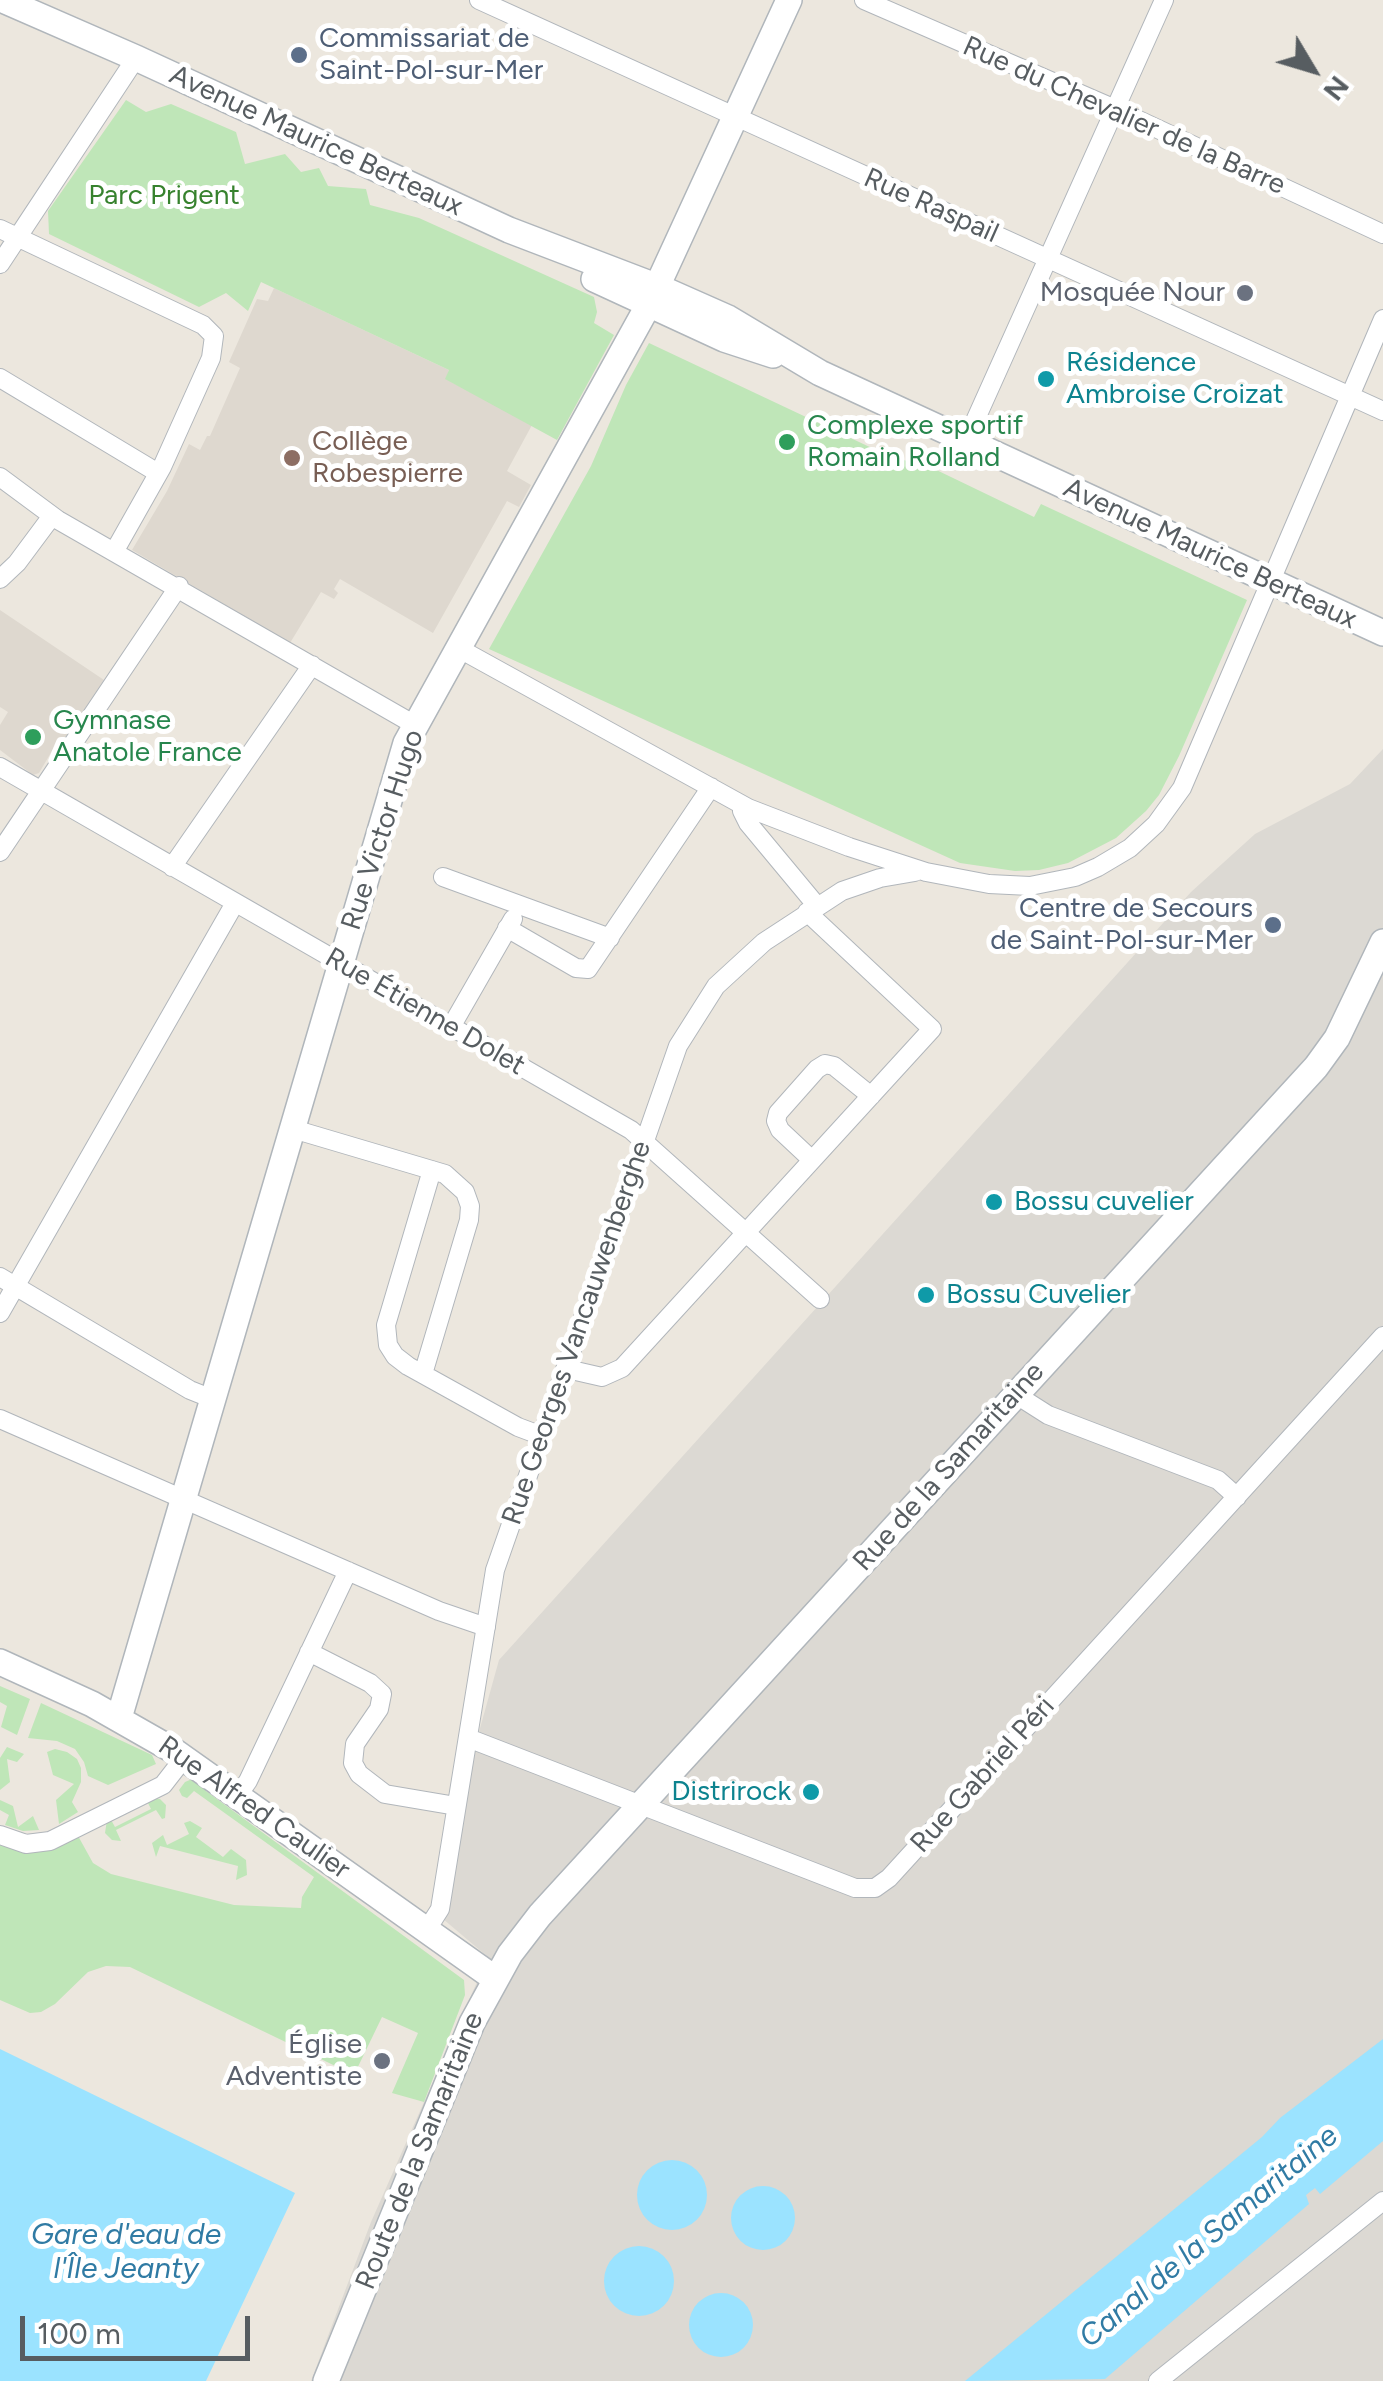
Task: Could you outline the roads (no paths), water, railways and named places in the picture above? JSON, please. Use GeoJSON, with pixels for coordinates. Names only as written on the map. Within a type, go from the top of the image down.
{"type":"FeatureCollection","features":[{"type":"Feature","properties":{"kind":"street","name":"Avenue Maurice Berteaux"},"geometry":{"type":"LineString","coordinates":[[3,0],[509,230],[564,266],[654,296],[730,342],[820,373],[1383,634]]}},
{"type":"Feature","properties":{"kind":"street","name":"Avenue Maurice Berteaux"},"geometry":{"type":"LineString","coordinates":[[32,0],[130,55]]}},
{"type":"Feature","properties":{"kind":"street","name":"Rue Raspail"},"geometry":{"type":"LineString","coordinates":[[478,0],[1383,411]]}},
{"type":"Feature","properties":{"kind":"street","name":"Rue du Chevalier de la Barre"},"geometry":{"type":"LineString","coordinates":[[864,0],[1115,109],[1383,234]]}},
{"type":"Feature","properties":{"kind":"street"},"geometry":{"type":"LineString","coordinates":[[966,441],[1164,0]]}},
{"type":"Feature","properties":{"kind":"street","name":"Rue Victor Hugo"},"geometry":{"type":"LineString","coordinates":[[119,1718],[396,772],[415,725],[654,296],[736,117],[779,3]]}},
{"type":"Feature","properties":{"kind":"street"},"geometry":{"type":"LineString","coordinates":[[0,264],[8,234],[130,55]]}},
{"type":"Feature","properties":{"kind":"street"},"geometry":{"type":"LineString","coordinates":[[8,234],[203,325],[215,340],[213,354],[158,473],[114,552]]}},
{"type":"Feature","properties":{"kind":"street"},"geometry":{"type":"LineString","coordinates":[[458,648],[748,808],[865,854],[980,883],[1030,886],[1087,872],[1140,840],[1182,788],[1383,320]]}},
{"type":"Feature","properties":{"kind":"street"},"geometry":{"type":"LineString","coordinates":[[0,378],[158,473]]}},
{"type":"Feature","properties":{"kind":"street"},"geometry":{"type":"LineString","coordinates":[[0,477],[52,516],[415,725]]}},
{"type":"Feature","properties":{"kind":"street"},"geometry":{"type":"LineString","coordinates":[[0,579],[14,567],[52,516]]}},
{"type":"Feature","properties":{"kind":"street"},"geometry":{"type":"LineString","coordinates":[[0,852],[178,586]]}},
{"type":"Feature","properties":{"kind":"street"},"geometry":{"type":"LineString","coordinates":[[172,867],[312,665]]}},
{"type":"Feature","properties":{"kind":"street","name":"Rue Étienne Dolet"},"geometry":{"type":"LineString","coordinates":[[0,767],[644,1140],[820,1299]]}},
{"type":"Feature","properties":{"kind":"street"},"geometry":{"type":"LineString","coordinates":[[508,928],[580,970],[588,969],[711,787]]}},
{"type":"Feature","properties":{"kind":"street"},"geometry":{"type":"LineString","coordinates":[[567,1368],[598,1377],[618,1370],[932,1030],[812,909],[748,823],[742,811],[748,808]]}},
{"type":"Feature","properties":{"kind":"street","name":"Rue Georges Vancauwenberghe"},"geometry":{"type":"LineString","coordinates":[[426,1930],[440,1909],[498,1562],[674,1056],[708,996],[734,966],[812,909],[842,891],[880,878],[926,872]]}},
{"type":"Feature","properties":{"kind":"street"},"geometry":{"type":"LineString","coordinates":[[443,877],[610,938]]}},
{"type":"Feature","properties":{"kind":"street"},"geometry":{"type":"LineString","coordinates":[[0,1313],[8,1281],[236,903]]}},
{"type":"Feature","properties":{"kind":"street"},"geometry":{"type":"LineString","coordinates":[[451,1027],[520,906]]}},
{"type":"Feature","properties":{"kind":"street","name":"Rue de la Samaritaine"},"geometry":{"type":"LineString","coordinates":[[494,1978],[540,1915],[1316,1068],[1337,1038],[1383,942]]}},
{"type":"Feature","properties":{"kind":"street"},"geometry":{"type":"LineString","coordinates":[[812,1160],[780,1130],[776,1121],[778,1113],[817,1069],[828,1064],[837,1067],[871,1096]]}},
{"type":"Feature","properties":{"kind":"street"},"geometry":{"type":"LineString","coordinates":[[293,1129],[432,1170],[462,1186],[470,1214],[423,1374]]}},
{"type":"Feature","properties":{"kind":"street"},"geometry":{"type":"LineString","coordinates":[[432,1170],[386,1330],[392,1353],[518,1427],[542,1436]]}},
{"type":"Feature","properties":{"kind":"street"},"geometry":{"type":"LineString","coordinates":[[8,1281],[190,1390],[215,1400]]}},
{"type":"Feature","properties":{"kind":"street","name":"Rue Gabriel Péri"},"geometry":{"type":"LineString","coordinates":[[468,1738],[855,1888],[874,1888],[889,1878],[1383,1336]]}},
{"type":"Feature","properties":{"kind":"street"},"geometry":{"type":"LineString","coordinates":[[1015,1394],[1040,1411],[1218,1480],[1237,1497]]}},
{"type":"Feature","properties":{"kind":"street"},"geometry":{"type":"LineString","coordinates":[[0,1420],[439,1611],[486,1627]]}},
{"type":"Feature","properties":{"kind":"street"},"geometry":{"type":"LineString","coordinates":[[238,1794],[248,1781],[348,1571]]}},
{"type":"Feature","properties":{"kind":"street"},"geometry":{"type":"LineString","coordinates":[[309,1652],[370,1682],[382,1694],[379,1709],[355,1744],[352,1763],[359,1774],[385,1794],[456,1806]]}},
{"type":"Feature","properties":{"kind":"street","name":"Rue Alfred Caulier"},"geometry":{"type":"LineString","coordinates":[[0,1662],[119,1718],[184,1758],[494,1978]]}},
{"type":"Feature","properties":{"kind":"street"},"geometry":{"type":"LineString","coordinates":[[0,1835],[26,1844],[50,1841],[163,1785],[184,1758]]}},
{"type":"Feature","properties":{"kind":"street","name":"Route de la Samaritaine"},"geometry":{"type":"LineString","coordinates":[[326,2381],[494,1978]]}},
{"type":"Feature","properties":{"kind":"street"},"geometry":{"type":"LineString","coordinates":[[1158,2381],[1383,2200]]}},
{"type":"Feature","properties":{"kind":"water","name":"Canal de la Samaritaine"},"geometry":{"type":"Polygon","coordinates":[[[1383,2039],[1383,2141],[1320,2194],[1315,2188],[1306,2195],[1309,2204],[1105,2379],[965,2381],[1262,2137],[1280,2118],[1383,2039]]]}},
{"type":"Feature","properties":{"kind":"water","name":"Gare d'eau de l'Île Jeanty"},"geometry":{"type":"Polygon","coordinates":[[[0,2049],[295,2193],[206,2381],[0,2381],[0,2049]]]}},
{"type":"Feature","properties":{"kind":"water"},"geometry":{"type":"Polygon","coordinates":[[[672,2160],[696,2171],[707,2195],[696,2219],[672,2230],[648,2219],[637,2195],[648,2171],[672,2160]]]}},
{"type":"Feature","properties":{"kind":"water"},"geometry":{"type":"Polygon","coordinates":[[[763,2186],[786,2195],[795,2218],[786,2241],[763,2250],[740,2241],[731,2218],[740,2195],[763,2186]]]}},
{"type":"Feature","properties":{"kind":"water"},"geometry":{"type":"Polygon","coordinates":[[[639,2246],[663,2257],[674,2281],[663,2305],[639,2316],[615,2305],[604,2281],[615,2257],[639,2246]]]}},
{"type":"Feature","properties":{"kind":"water"},"geometry":{"type":"Polygon","coordinates":[[[721,2293],[744,2302],[753,2325],[744,2348],[721,2357],[698,2348],[689,2325],[698,2302],[721,2293]]]}},
{"type":"Feature","properties":{"kind":"place","name":"Commissariat de Saint-Pol-sur-Mer"},"geometry":{"type":"Point","coordinates":[299,55]}},
{"type":"Feature","properties":{"kind":"place","name":"Mosquée Nour"},"geometry":{"type":"Point","coordinates":[1245,293]}},
{"type":"Feature","properties":{"kind":"place","name":"Résidence Ambroise Croizat"},"geometry":{"type":"Point","coordinates":[1046,379]}},
{"type":"Feature","properties":{"kind":"place","name":"Complexe sportif Romain Rolland"},"geometry":{"type":"Point","coordinates":[787,442]}},
{"type":"Feature","properties":{"kind":"place","name":"Collège Robespierre"},"geometry":{"type":"Point","coordinates":[292,458]}},
{"type":"Feature","properties":{"kind":"place","name":"Gymnase Anatole France"},"geometry":{"type":"Point","coordinates":[33,737]}},
{"type":"Feature","properties":{"kind":"place","name":"Centre de Secours de Saint-Pol-sur-Mer"},"geometry":{"type":"Point","coordinates":[1273,925]}},
{"type":"Feature","properties":{"kind":"place","name":"Bossu cuvelier"},"geometry":{"type":"Point","coordinates":[994,1202]}},
{"type":"Feature","properties":{"kind":"place","name":"Bossu Cuvelier"},"geometry":{"type":"Point","coordinates":[926,1295]}},
{"type":"Feature","properties":{"kind":"place","name":"Distrirock"},"geometry":{"type":"Point","coordinates":[811,1792]}},
{"type":"Feature","properties":{"kind":"place","name":"Église Adventiste"},"geometry":{"type":"Point","coordinates":[382,2061]}},
{"type":"Feature","properties":{"kind":"park label","name":"Parc Prigent"},"geometry":{"type":"Point","coordinates":[164,196]}}]}
